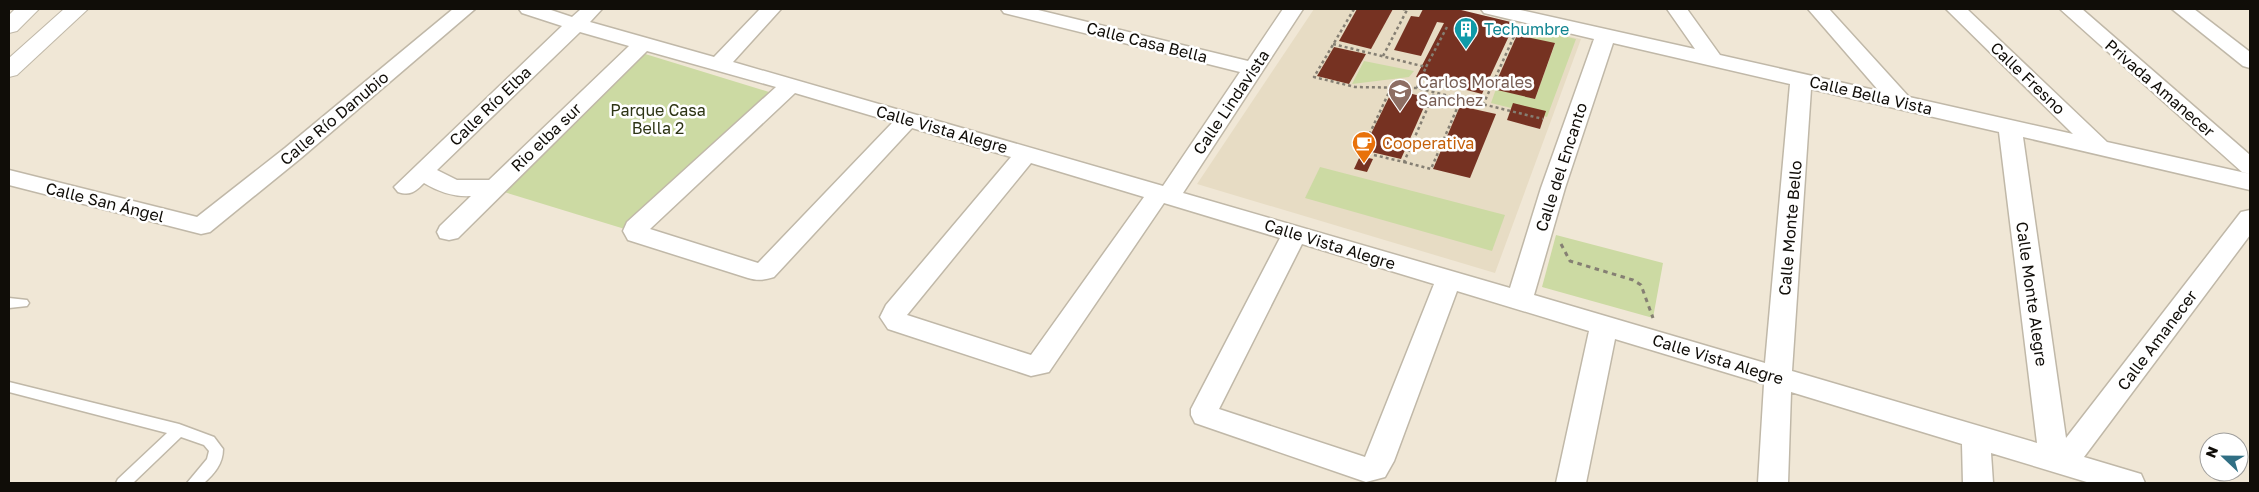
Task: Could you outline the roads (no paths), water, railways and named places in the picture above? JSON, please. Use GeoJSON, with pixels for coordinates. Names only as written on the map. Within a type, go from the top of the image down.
{"type":"FeatureCollection","features":[{"type":"Feature","properties":{"kind":"main road"},"geometry":{"type":"LineString","coordinates":[[9,26],[28,9]]}},
{"type":"Feature","properties":{"kind":"main road"},"geometry":{"type":"LineString","coordinates":[[9,70],[77,9]]}},
{"type":"Feature","properties":{"kind":"street","name":"Calle Río Danubio"},"geometry":{"type":"LineString","coordinates":[[201,226],[293,153],[465,9]]}},
{"type":"Feature","properties":{"kind":"street","name":"Calle Vista Alegre"},"geometry":{"type":"LineString","coordinates":[[529,9],[584,16],[643,43],[791,84],[2130,483]]}},
{"type":"Feature","properties":{"kind":"street"},"geometry":{"type":"LineString","coordinates":[[719,64],[771,9]]}},
{"type":"Feature","properties":{"kind":"street","name":"Calle Casa Bella"},"geometry":{"type":"LineString","coordinates":[[1011,9],[1253,69]]}},
{"type":"Feature","properties":{"kind":"street","name":"Calle Lindavista"},"geometry":{"type":"LineString","coordinates":[[1026,154],[895,312],[893,317],[897,322],[1030,366],[1039,365],[1164,195],[1293,9]]}},
{"type":"Feature","properties":{"kind":"street","name":"Calle Bella Vista"},"geometry":{"type":"LineString","coordinates":[[1491,9],[1537,14],[1605,35],[2250,182]]}},
{"type":"Feature","properties":{"kind":"street"},"geometry":{"type":"LineString","coordinates":[[1677,9],[1712,60]]}},
{"type":"Feature","properties":{"kind":"street"},"geometry":{"type":"LineString","coordinates":[[1818,9],[1902,102]]}},
{"type":"Feature","properties":{"kind":"street","name":"Calle Fresno"},"geometry":{"type":"LineString","coordinates":[[1956,9],[2100,148]]}},
{"type":"Feature","properties":{"kind":"street","name":"Privada Amanecer"},"geometry":{"type":"LineString","coordinates":[[2070,9],[2250,167]]}},
{"type":"Feature","properties":{"kind":"street"},"geometry":{"type":"LineString","coordinates":[[2182,9],[2250,62]]}},
{"type":"Feature","properties":{"kind":"street","name":"Calle Río Elba"},"geometry":{"type":"LineString","coordinates":[[406,187],[584,16]]}},
{"type":"Feature","properties":{"kind":"street","name":"Calle del Encanto"},"geometry":{"type":"LineString","coordinates":[[1519,300],[1553,188],[1605,35]]}},
{"type":"Feature","properties":{"kind":"street","name":"Rio elba sur"},"geometry":{"type":"LineString","coordinates":[[449,232],[643,43]]}},
{"type":"Feature","properties":{"kind":"street","name":"Calle Monte Bello"},"geometry":{"type":"LineString","coordinates":[[1773,483],[1778,377],[1802,80]]}},
{"type":"Feature","properties":{"kind":"street"},"geometry":{"type":"LineString","coordinates":[[791,84],[636,228],[637,234],[757,272],[765,271],[908,119]]}},
{"type":"Feature","properties":{"kind":"street","name":"Calle Monte Alegre"},"geometry":{"type":"LineString","coordinates":[[2010,127],[2058,462]]}},
{"type":"Feature","properties":{"kind":"street"},"geometry":{"type":"LineString","coordinates":[[423,170],[440,184],[452,188],[496,187]]}},
{"type":"Feature","properties":{"kind":"street","name":"Calle San Ángel"},"geometry":{"type":"LineString","coordinates":[[9,178],[201,226]]}},
{"type":"Feature","properties":{"kind":"street","name":"Calle Amanecer"},"geometry":{"type":"LineString","coordinates":[[2058,462],[2250,218]]}},
{"type":"Feature","properties":{"kind":"street"},"geometry":{"type":"LineString","coordinates":[[1295,234],[1205,409],[1205,415],[1366,470],[1374,468],[1449,279]]}},
{"type":"Feature","properties":{"kind":"street"},"geometry":{"type":"LineString","coordinates":[[1571,483],[1604,325]]}},
{"type":"Feature","properties":{"kind":"street"},"geometry":{"type":"LineString","coordinates":[[1976,437],[1978,483]]}},
{"type":"Feature","properties":{"kind":"lane"},"geometry":{"type":"LineString","coordinates":[[9,387],[179,430],[209,441],[216,449],[217,456],[213,464],[194,483]]}},
{"type":"Feature","properties":{"kind":"lane"},"geometry":{"type":"LineString","coordinates":[[123,483],[179,430]]}},
{"type":"Feature","properties":{"kind":"place","name":"Techumbre"},"geometry":{"type":"Point","coordinates":[1466,50]}},
{"type":"Feature","properties":{"kind":"place","name":"Carlos Morales Sanchez"},"geometry":{"type":"Point","coordinates":[1400,112]}},
{"type":"Feature","properties":{"kind":"place","name":"Cooperativa"},"geometry":{"type":"Point","coordinates":[1364,164]}},
{"type":"Feature","properties":{"kind":"park label","name":"Parque Casa Bella 2"},"geometry":{"type":"Point","coordinates":[658,119]}}]}
